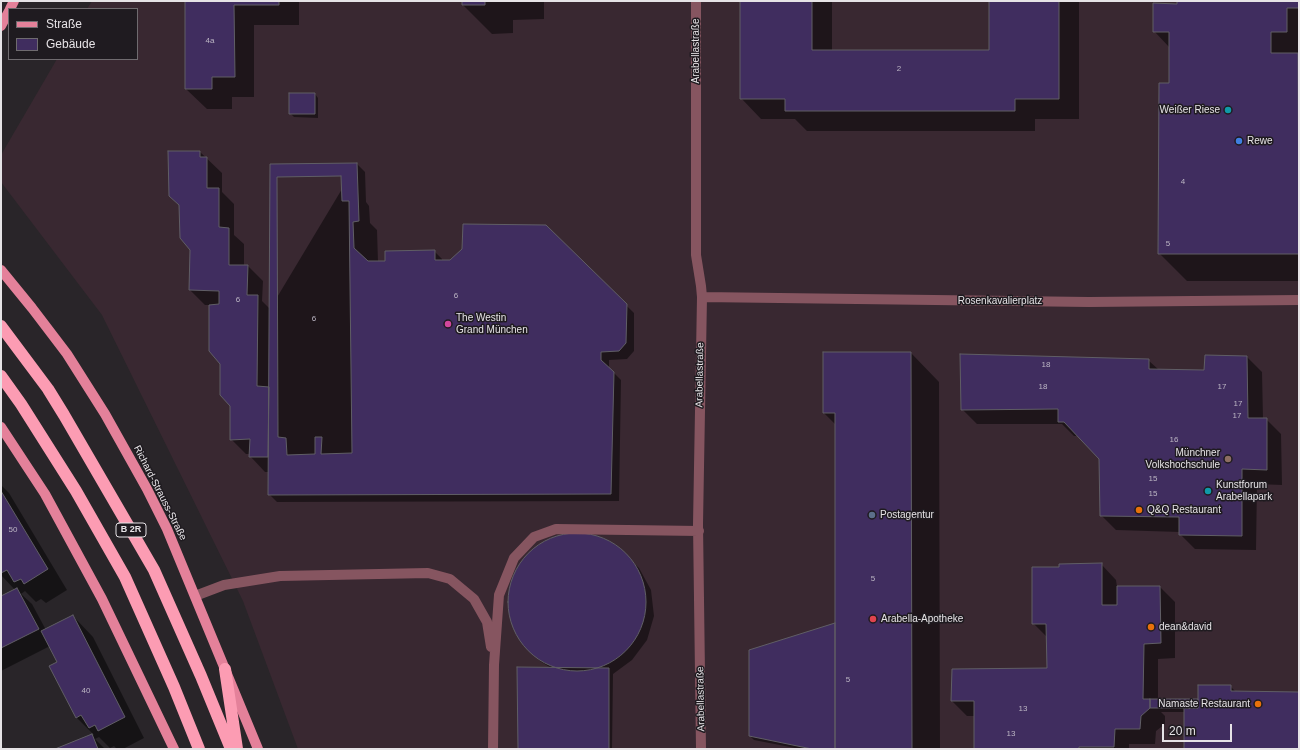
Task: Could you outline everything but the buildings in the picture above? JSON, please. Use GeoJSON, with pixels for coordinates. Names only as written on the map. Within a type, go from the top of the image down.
{"type":"FeatureCollection","features":[{"type":"Feature","properties":{"kind":"highway","name":"B 2R"},"geometry":{"type":"LineString","coordinates":[[1,326],[48,389],[60,408],[154,570],[201,676],[231,749]]}},
{"type":"Feature","properties":{"kind":"highway","name":"B 2R"},"geometry":{"type":"LineString","coordinates":[[1,376],[21,404],[76,491],[125,577],[174,687],[198,749]]}},
{"type":"Feature","properties":{"kind":"highway"},"geometry":{"type":"LineString","coordinates":[[225,669],[237,749]]}},
{"type":"Feature","properties":{"kind":"main road"},"geometry":{"type":"LineString","coordinates":[[1,26],[8,14]]}},
{"type":"Feature","properties":{"kind":"main road","name":"Richard-Strauss-Straße"},"geometry":{"type":"LineString","coordinates":[[1,270],[67,354],[126,450],[167,529],[258,749]]}},
{"type":"Feature","properties":{"kind":"main road"},"geometry":{"type":"LineString","coordinates":[[1,427],[45,494],[102,599],[174,749]]}},
{"type":"Feature","properties":{"kind":"street","name":"Arabellastraße"},"geometry":{"type":"LineString","coordinates":[[696,1],[696,255],[702,297],[699,531],[701,749]]}},
{"type":"Feature","properties":{"kind":"street","name":"Rosenkavalierplatz"},"geometry":{"type":"LineString","coordinates":[[702,297],[1081,302],[1299,300]]}},
{"type":"Feature","properties":{"kind":"street"},"geometry":{"type":"LineString","coordinates":[[493,749],[494,665],[499,595],[514,558],[534,537],[556,529],[699,531]]}},
{"type":"Feature","properties":{"kind":"street"},"geometry":{"type":"LineString","coordinates":[[195,596],[224,585],[280,576],[428,573],[450,579],[474,599],[487,622],[494,665]]}},
{"type":"Feature","properties":{"kind":"shaded area"},"geometry":{"type":"Polygon","coordinates":[[[92,1],[1299,1],[1299,749],[298,749],[243,601],[102,315],[1,182],[1,155],[56,60],[138,60],[138,8],[88,8],[92,1]]]}},
{"type":"Feature","properties":{"kind":"place","name":"Weißer Riese"},"geometry":{"type":"Point","coordinates":[1228,110]}},
{"type":"Feature","properties":{"kind":"place","name":"Rewe"},"geometry":{"type":"Point","coordinates":[1239,141]}},
{"type":"Feature","properties":{"kind":"place","name":"The Westin Grand München"},"geometry":{"type":"Point","coordinates":[448,324]}},
{"type":"Feature","properties":{"kind":"place","name":"Münchner Volkshochschule"},"geometry":{"type":"Point","coordinates":[1228,459]}},
{"type":"Feature","properties":{"kind":"place","name":"Kunstforum Arabellapark"},"geometry":{"type":"Point","coordinates":[1208,491]}},
{"type":"Feature","properties":{"kind":"place","name":"Q&Q Restaurant"},"geometry":{"type":"Point","coordinates":[1139,510]}},
{"type":"Feature","properties":{"kind":"place","name":"Postagentur"},"geometry":{"type":"Point","coordinates":[872,515]}},
{"type":"Feature","properties":{"kind":"place","name":"Arabella-Apotheke"},"geometry":{"type":"Point","coordinates":[873,619]}},
{"type":"Feature","properties":{"kind":"place","name":"dean&david"},"geometry":{"type":"Point","coordinates":[1151,627]}},
{"type":"Feature","properties":{"kind":"place","name":"Namaste Restaurant"},"geometry":{"type":"Point","coordinates":[1258,704]}}]}
